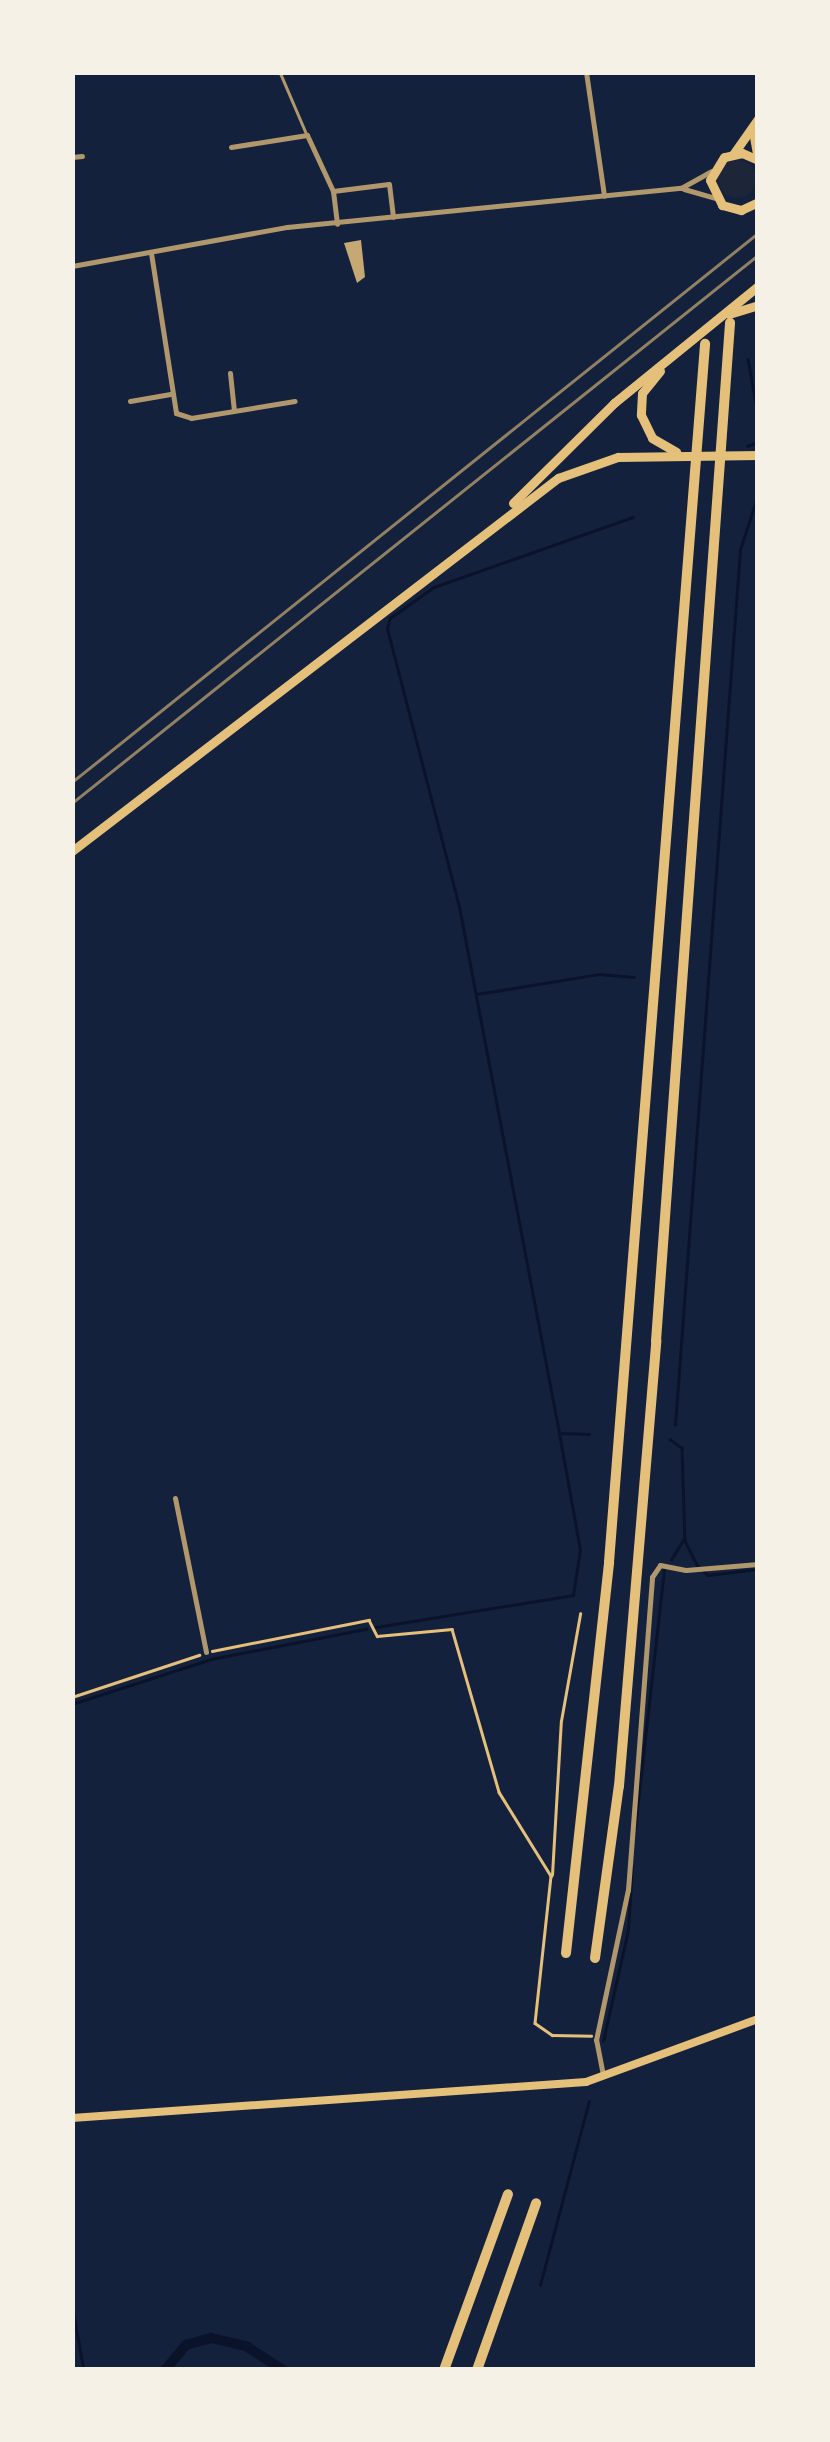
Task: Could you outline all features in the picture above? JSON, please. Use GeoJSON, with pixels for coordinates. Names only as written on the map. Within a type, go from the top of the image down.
{"type":"FeatureCollection","features":[{"type":"Feature","properties":{"kind":"highway"},"geometry":{"type":"LineString","coordinates":[[595,1958],[619,1786],[653,1378],[730,323]]}},
{"type":"Feature","properties":{"kind":"highway"},"geometry":{"type":"LineString","coordinates":[[566,1953],[607,1580],[705,344]]}},
{"type":"Feature","properties":{"kind":"highway"},"geometry":{"type":"LineString","coordinates":[[444,2370],[508,2194]]}},
{"type":"Feature","properties":{"kind":"highway"},"geometry":{"type":"LineString","coordinates":[[477,2370],[536,2203]]}},
{"type":"Feature","properties":{"kind":"main road"},"geometry":{"type":"LineString","coordinates":[[758,119],[734,153],[712,171],[715,198],[731,209],[758,202]]}},
{"type":"Feature","properties":{"kind":"main road"},"geometry":{"type":"LineString","coordinates":[[734,153],[758,160],[752,131]]}},
{"type":"Feature","properties":{"kind":"main road"},"geometry":{"type":"LineString","coordinates":[[493,522],[591,423],[758,286]]}},
{"type":"Feature","properties":{"kind":"main road"},"geometry":{"type":"LineString","coordinates":[[714,323],[758,305]]}},
{"type":"Feature","properties":{"kind":"main road"},"geometry":{"type":"LineString","coordinates":[[671,358],[646,387],[640,410],[652,438],[683,454]]}},
{"type":"Feature","properties":{"kind":"main road"},"geometry":{"type":"LineString","coordinates":[[72,850],[493,522],[580,466],[618,456],[758,455]]}},
{"type":"Feature","properties":{"kind":"main road"},"geometry":{"type":"LineString","coordinates":[[72,2118],[603,2078],[758,2019]]}},
{"type":"Feature","properties":{"kind":"street"},"geometry":{"type":"LineString","coordinates":[[586,72],[604,196]]}},
{"type":"Feature","properties":{"kind":"street"},"geometry":{"type":"LineString","coordinates":[[231,147],[307,136],[333,191],[337,224]]}},
{"type":"Feature","properties":{"kind":"street"},"geometry":{"type":"LineString","coordinates":[[72,157],[82,156]]}},
{"type":"Feature","properties":{"kind":"street"},"geometry":{"type":"LineString","coordinates":[[682,188],[712,171]]}},
{"type":"Feature","properties":{"kind":"street"},"geometry":{"type":"LineString","coordinates":[[333,191],[388,184],[394,217]]}},
{"type":"Feature","properties":{"kind":"street"},"geometry":{"type":"LineString","coordinates":[[72,266],[394,217],[682,188],[715,198]]}},
{"type":"Feature","properties":{"kind":"street"},"geometry":{"type":"LineString","coordinates":[[150,253],[170,394],[182,418],[294,401]]}},
{"type":"Feature","properties":{"kind":"street"},"geometry":{"type":"LineString","coordinates":[[230,372],[234,410]]}},
{"type":"Feature","properties":{"kind":"street"},"geometry":{"type":"LineString","coordinates":[[130,400],[170,394]]}},
{"type":"Feature","properties":{"kind":"street"},"geometry":{"type":"LineString","coordinates":[[176,1498],[206,1652]]}},
{"type":"Feature","properties":{"kind":"street"},"geometry":{"type":"LineString","coordinates":[[603,2078],[596,2040],[628,1890],[652,1577],[660,1565],[698,1568],[758,1564]]}},
{"type":"Feature","properties":{"kind":"lane"},"geometry":{"type":"LineString","coordinates":[[280,72],[307,136]]}},
{"type":"Feature","properties":{"kind":"path"},"geometry":{"type":"LineString","coordinates":[[580,1614],[561,1721],[552,1876],[535,2023],[552,2035],[578,2032],[596,2040]]}},
{"type":"Feature","properties":{"kind":"path"},"geometry":{"type":"LineString","coordinates":[[72,1696],[206,1652],[369,1620],[377,1636],[452,1628],[499,1792],[552,1876]]}},
{"type":"Feature","properties":{"kind":"shaded area"},"geometry":{"type":"Polygon","coordinates":[[[737,160],[751,165],[756,179],[751,193],[737,198],[723,193],[718,179],[723,165],[737,160]]]}},
{"type":"Feature","properties":{"kind":"building"},"geometry":{"type":"Polygon","coordinates":[[[361,240],[365,277],[357,283],[344,243],[361,240]]]}},
{"type":"Feature","properties":{"kind":"waterway"},"geometry":{"type":"LineString","coordinates":[[748,359],[758,414]]}},
{"type":"Feature","properties":{"kind":"waterway"},"geometry":{"type":"LineString","coordinates":[[747,446],[758,442]]}},
{"type":"Feature","properties":{"kind":"waterway"},"geometry":{"type":"LineString","coordinates":[[675,1425],[740,550],[758,494]]}},
{"type":"Feature","properties":{"kind":"waterway"},"geometry":{"type":"LineString","coordinates":[[559,1433],[459,907],[387,629],[390,618],[434,587],[633,517]]}},
{"type":"Feature","properties":{"kind":"waterway"},"geometry":{"type":"LineString","coordinates":[[477,994],[599,974],[634,977]]}},
{"type":"Feature","properties":{"kind":"waterway"},"geometry":{"type":"LineString","coordinates":[[376,1627],[573,1595],[580,1550],[559,1433],[589,1434]]}},
{"type":"Feature","properties":{"kind":"waterway"},"geometry":{"type":"LineString","coordinates":[[670,1439],[682,1448],[685,1541],[697,1565],[708,1575],[758,1569]]}},
{"type":"Feature","properties":{"kind":"waterway"},"geometry":{"type":"LineString","coordinates":[[671,1560],[683,1540]]}},
{"type":"Feature","properties":{"kind":"waterway"},"geometry":{"type":"LineString","coordinates":[[635,1828],[664,1571]]}},
{"type":"Feature","properties":{"kind":"waterway"},"geometry":{"type":"LineString","coordinates":[[72,1704],[211,1659],[366,1629]]}},
{"type":"Feature","properties":{"kind":"waterway"},"geometry":{"type":"LineString","coordinates":[[603,2041],[628,1930],[632,1866]]}},
{"type":"Feature","properties":{"kind":"waterway"},"geometry":{"type":"LineString","coordinates":[[540,2285],[589,2101]]}},
{"type":"Feature","properties":{"kind":"waterway"},"geometry":{"type":"LineString","coordinates":[[72,2304],[84,2370]]}},
{"type":"Feature","properties":{"kind":"waterway"},"geometry":{"type":"LineString","coordinates":[[165,2370],[186,2345],[211,2338],[246,2346],[283,2370]]}},
{"type":"Feature","properties":{"kind":"railway"},"geometry":{"type":"LineString","coordinates":[[72,782],[758,233]]}},
{"type":"Feature","properties":{"kind":"railway"},"geometry":{"type":"LineString","coordinates":[[72,803],[758,255]]}}]}
